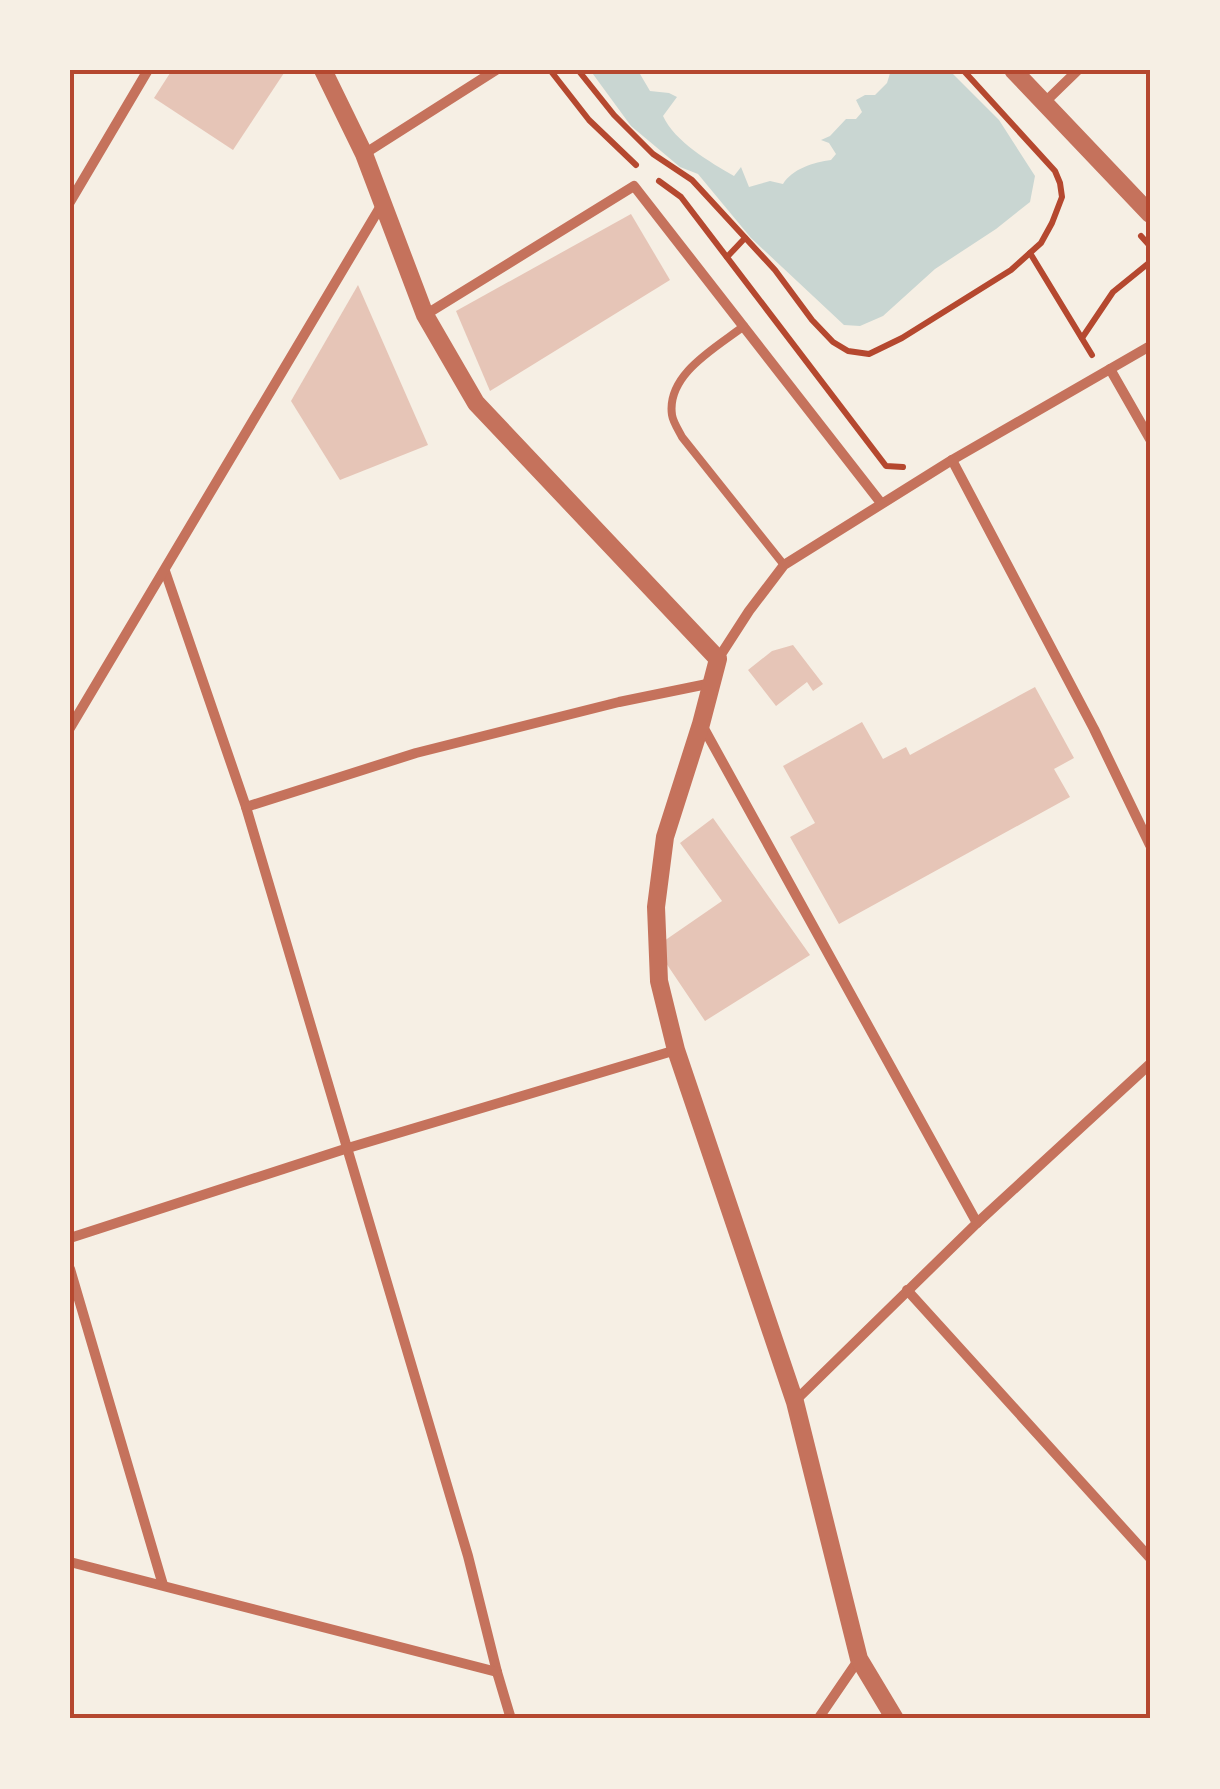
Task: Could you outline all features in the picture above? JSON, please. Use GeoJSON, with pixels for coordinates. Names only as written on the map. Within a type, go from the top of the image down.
{"type":"FeatureCollection","features":[{"type":"Feature","properties":{"kind":"street"},"geometry":{"type":"LineString","coordinates":[[70,202],[148,70]]}},
{"type":"Feature","properties":{"kind":"street"},"geometry":{"type":"LineString","coordinates":[[323,70],[364,154],[424,315],[476,403],[718,659]]}},
{"type":"Feature","properties":{"kind":"street"},"geometry":{"type":"LineString","coordinates":[[364,154],[496,70]]}},
{"type":"Feature","properties":{"kind":"street"},"geometry":{"type":"LineString","coordinates":[[1012,70],[1150,214]]}},
{"type":"Feature","properties":{"kind":"street"},"geometry":{"type":"LineString","coordinates":[[1043,104],[1078,70]]}},
{"type":"Feature","properties":{"kind":"street"},"geometry":{"type":"LineString","coordinates":[[424,315],[634,186],[881,503]]}},
{"type":"Feature","properties":{"kind":"street"},"geometry":{"type":"LineString","coordinates":[[70,728],[382,203]]}},
{"type":"Feature","properties":{"kind":"street"},"geometry":{"type":"LineString","coordinates":[[895,1719],[859,1658],[794,1402],[676,1050],[658,981],[656,907],[664,838],[718,659],[784,565],[952,460],[1150,346]]}},
{"type":"Feature","properties":{"kind":"street"},"geometry":{"type":"LineString","coordinates":[[1110,369],[1150,439]]}},
{"type":"Feature","properties":{"kind":"street"},"geometry":{"type":"LineString","coordinates":[[952,460],[1150,845]]}},
{"type":"Feature","properties":{"kind":"street"},"geometry":{"type":"LineString","coordinates":[[165,571],[246,807],[468,1556],[511,1719]]}},
{"type":"Feature","properties":{"kind":"street"},"geometry":{"type":"LineString","coordinates":[[246,807],[416,753],[712,683]]}},
{"type":"Feature","properties":{"kind":"street"},"geometry":{"type":"LineString","coordinates":[[701,724],[978,1223]]}},
{"type":"Feature","properties":{"kind":"street"},"geometry":{"type":"LineString","coordinates":[[70,1238],[348,1148],[676,1050]]}},
{"type":"Feature","properties":{"kind":"street"},"geometry":{"type":"LineString","coordinates":[[794,1402],[907,1290],[1150,1064]]}},
{"type":"Feature","properties":{"kind":"street"},"geometry":{"type":"LineString","coordinates":[[70,1268],[163,1585]]}},
{"type":"Feature","properties":{"kind":"street"},"geometry":{"type":"LineString","coordinates":[[907,1290],[1150,1558]]}},
{"type":"Feature","properties":{"kind":"street"},"geometry":{"type":"LineString","coordinates":[[70,1562],[496,1672]]}},
{"type":"Feature","properties":{"kind":"street"},"geometry":{"type":"LineString","coordinates":[[818,1719],[859,1658]]}},
{"type":"Feature","properties":{"kind":"lane"},"geometry":{"type":"LineString","coordinates":[[744,326],[688,370],[673,394],[672,416],[682,437],[784,565]]}},
{"type":"Feature","properties":{"kind":"path"},"geometry":{"type":"LineString","coordinates":[[578,70],[652,154],[692,180],[775,270],[833,342],[848,351],[868,354],[902,338],[1011,270],[1041,243],[1062,196],[1055,171],[963,70]]}},
{"type":"Feature","properties":{"kind":"path"},"geometry":{"type":"LineString","coordinates":[[727,257],[745,238]]}},
{"type":"Feature","properties":{"kind":"path"},"geometry":{"type":"LineString","coordinates":[[1030,253],[1092,355]]}},
{"type":"Feature","properties":{"kind":"path"},"geometry":{"type":"LineString","coordinates":[[1082,338],[1113,292],[1150,262]]}},
{"type":"Feature","properties":{"kind":"shaded area"},"geometry":{"type":"Polygon","coordinates":[[[590,70],[643,70],[640,74],[650,91],[677,97],[663,116],[676,134],[734,176],[741,167],[749,187],[770,181],[783,184],[804,167],[831,160],[836,154],[829,143],[821,140],[846,119],[856,119],[862,112],[856,100],[875,95],[887,83],[891,70],[949,70],[999,120],[1035,176],[1030,202],[935,269],[883,316],[860,326],[844,325],[751,238],[698,174],[680,167],[631,126],[590,70]]]}},
{"type":"Feature","properties":{"kind":"building"},"geometry":{"type":"Polygon","coordinates":[[[172,70],[286,70],[233,150],[154,98],[172,70]]]}},
{"type":"Feature","properties":{"kind":"building"},"geometry":{"type":"Polygon","coordinates":[[[631,214],[670,280],[490,391],[456,311],[631,214]]]}},
{"type":"Feature","properties":{"kind":"building"},"geometry":{"type":"Polygon","coordinates":[[[358,285],[428,445],[340,480],[291,401],[358,285]]]}},
{"type":"Feature","properties":{"kind":"building"},"geometry":{"type":"Polygon","coordinates":[[[793,645],[823,684],[813,691],[807,682],[776,706],[748,670],[772,651],[793,645]]]}},
{"type":"Feature","properties":{"kind":"building"},"geometry":{"type":"Polygon","coordinates":[[[1035,687],[1074,758],[1054,769],[1070,797],[839,924],[790,837],[815,823],[783,766],[862,722],[883,759],[906,747],[910,755],[1035,687]]]}},
{"type":"Feature","properties":{"kind":"building"},"geometry":{"type":"Polygon","coordinates":[[[713,818],[810,955],[705,1021],[666,963],[664,941],[722,901],[680,843],[713,818]]]}}]}
